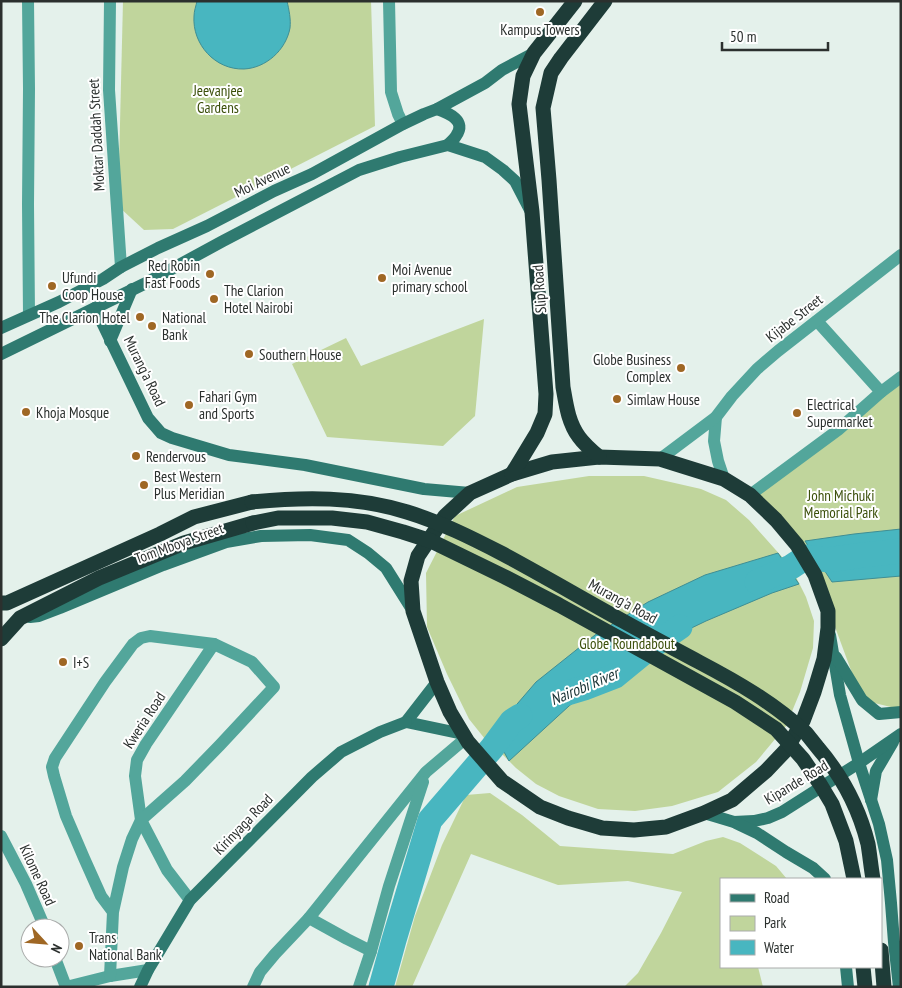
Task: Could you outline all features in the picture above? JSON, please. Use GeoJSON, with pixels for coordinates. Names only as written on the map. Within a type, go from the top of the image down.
{"type":"FeatureCollection","features":[{"type":"Feature","properties":{"kind":"highway","name":"Slip Road"},"geometry":{"type":"LineString","coordinates":[[512,474],[538,433],[545,414],[546,394],[532,212],[519,104],[524,76],[534,53],[575,1]]}},
{"type":"Feature","properties":{"kind":"highway","name":"Slip Road"},"geometry":{"type":"LineString","coordinates":[[598,457],[579,437],[570,423],[566,407],[542,108],[551,73],[560,58],[605,1]]}},
{"type":"Feature","properties":{"kind":"highway"},"geometry":{"type":"LineString","coordinates":[[598,457],[660,459],[724,479],[750,494],[797,545],[815,575],[828,611],[824,659],[803,721],[786,750],[766,771],[732,800],[666,827],[634,830],[602,828],[540,807],[502,781],[466,738],[450,712],[437,682],[412,610],[411,581],[418,556],[445,516],[470,493],[512,474],[552,462],[598,457]]}},
{"type":"Feature","properties":{"kind":"highway","name":"Murang'a Road"},"geometry":{"type":"LineString","coordinates":[[1,603],[7,603],[39,590],[194,517],[252,502],[278,499],[345,500],[380,505],[407,512],[472,538],[557,583],[767,701],[806,734],[826,757],[846,785],[858,812],[866,837],[873,878]]}},
{"type":"Feature","properties":{"kind":"highway"},"geometry":{"type":"LineString","coordinates":[[1,639],[16,623],[99,578],[184,543],[253,523],[278,518],[341,519],[367,522],[403,532],[431,541],[458,553],[560,605],[735,702],[776,730],[803,759],[832,804],[846,841],[854,878]]}},
{"type":"Feature","properties":{"kind":"highway"},"geometry":{"type":"LineString","coordinates":[[882,962],[884,987]]}},
{"type":"Feature","properties":{"kind":"highway"},"geometry":{"type":"LineString","coordinates":[[863,968],[865,987]]}},
{"type":"Feature","properties":{"kind":"street"},"geometry":{"type":"LineString","coordinates":[[28,1],[29,315]]}},
{"type":"Feature","properties":{"kind":"street","name":"Moktar Daddah Street"},"geometry":{"type":"LineString","coordinates":[[110,1],[109,90],[121,267]]}},
{"type":"Feature","properties":{"kind":"street"},"geometry":{"type":"LineString","coordinates":[[389,1],[391,92],[403,124]]}},
{"type":"Feature","properties":{"kind":"street","name":"Moi Avenue"},"geometry":{"type":"LineString","coordinates":[[1,328],[59,302],[158,248],[312,174],[403,124],[437,109],[534,53]]}},
{"type":"Feature","properties":{"kind":"street"},"geometry":{"type":"LineString","coordinates":[[1,354],[132,289],[359,170],[448,145],[457,136],[459,126],[454,117],[447,112],[437,109]]}},
{"type":"Feature","properties":{"kind":"street","name":"Slip Road"},"geometry":{"type":"LineString","coordinates":[[448,145],[485,157],[503,170],[515,181],[532,212]]}},
{"type":"Feature","properties":{"kind":"street","name":"Kijabe Street"},"geometry":{"type":"LineString","coordinates":[[660,459],[716,417],[732,396],[778,350],[901,255]]}},
{"type":"Feature","properties":{"kind":"street"},"geometry":{"type":"LineString","coordinates":[[110,340],[132,289]]}},
{"type":"Feature","properties":{"kind":"street","name":"Murang'a Road"},"geometry":{"type":"LineString","coordinates":[[95,308],[148,418],[161,433],[229,455],[304,465],[424,489],[470,493]]}},
{"type":"Feature","properties":{"kind":"street"},"geometry":{"type":"LineString","coordinates":[[817,321],[881,392]]}},
{"type":"Feature","properties":{"kind":"street"},"geometry":{"type":"LineString","coordinates":[[750,494],[831,435],[901,377]]}},
{"type":"Feature","properties":{"kind":"street"},"geometry":{"type":"LineString","coordinates":[[716,417],[714,441],[724,479]]}},
{"type":"Feature","properties":{"kind":"street","name":"Tom Mboya Street"},"geometry":{"type":"LineString","coordinates":[[16,623],[60,608],[163,564],[226,542],[261,536],[310,535],[348,540],[386,568],[412,610]]}},
{"type":"Feature","properties":{"kind":"street"},"geometry":{"type":"LineString","coordinates":[[828,628],[840,695],[870,801],[879,824],[887,860],[898,987]]}},
{"type":"Feature","properties":{"kind":"street"},"geometry":{"type":"LineString","coordinates":[[110,976],[113,912],[123,868],[132,839],[141,820],[191,775],[274,687],[252,662],[214,644],[150,636],[141,638],[133,644],[105,682],[55,758],[52,767],[66,816],[101,896],[113,912]]}},
{"type":"Feature","properties":{"kind":"street","name":"Kweria Road"},"geometry":{"type":"LineString","coordinates":[[190,900],[167,870],[141,820],[135,776],[137,760],[146,744],[214,644]]}},
{"type":"Feature","properties":{"kind":"street"},"geometry":{"type":"LineString","coordinates":[[832,650],[862,700],[879,714],[901,712]]}},
{"type":"Feature","properties":{"kind":"street"},"geometry":{"type":"LineString","coordinates":[[437,682],[406,722],[466,738]]}},
{"type":"Feature","properties":{"kind":"street","name":"Kirinyaga Road"},"geometry":{"type":"LineString","coordinates":[[140,987],[148,970],[190,900],[306,784],[341,752],[380,732],[406,722]]}},
{"type":"Feature","properties":{"kind":"street","name":"Kipande Road"},"geometry":{"type":"LineString","coordinates":[[704,813],[734,822],[768,818],[782,812],[859,764],[898,736]]}},
{"type":"Feature","properties":{"kind":"street","name":"Kipande Road"},"geometry":{"type":"LineString","coordinates":[[870,801],[876,771],[898,736]]}},
{"type":"Feature","properties":{"kind":"street"},"geometry":{"type":"LineString","coordinates":[[253,987],[260,972],[309,918],[426,772],[466,738]]}},
{"type":"Feature","properties":{"kind":"street"},"geometry":{"type":"LineString","coordinates":[[359,987],[426,772]]}},
{"type":"Feature","properties":{"kind":"street"},"geometry":{"type":"LineString","coordinates":[[734,822],[757,833],[814,868],[824,878]]}},
{"type":"Feature","properties":{"kind":"street","name":"Kilome Road"},"geometry":{"type":"LineString","coordinates":[[1,836],[26,884],[41,918]]}},
{"type":"Feature","properties":{"kind":"street"},"geometry":{"type":"LineString","coordinates":[[309,918],[371,951]]}},
{"type":"Feature","properties":{"kind":"street"},"geometry":{"type":"LineString","coordinates":[[59,968],[66,987],[110,976],[148,970]]}},
{"type":"Feature","properties":{"kind":"street"},"geometry":{"type":"LineString","coordinates":[[846,968],[848,987]]}},
{"type":"Feature","properties":{"kind":"green space","name":"Jeevanjee Gardens"},"geometry":{"type":"Polygon","coordinates":[[[123,1],[371,1],[375,126],[173,229],[144,230],[118,206],[123,1]]]}},
{"type":"Feature","properties":{"kind":"green space"},"geometry":{"type":"Polygon","coordinates":[[[484,319],[475,416],[443,446],[327,437],[292,364],[346,338],[361,366],[484,319]]]}},
{"type":"Feature","properties":{"kind":"green space","name":"John Michuki Memorial Park"},"geometry":{"type":"Polygon","coordinates":[[[901,378],[901,706],[895,708],[862,700],[821,589],[754,492],[901,378]]]}},
{"type":"Feature","properties":{"kind":"green space","name":"Globe Roundabout"},"geometry":{"type":"Polygon","coordinates":[[[589,476],[644,476],[701,489],[726,500],[749,520],[791,567],[806,597],[814,621],[813,648],[800,692],[786,726],[756,762],[718,792],[672,806],[635,811],[598,809],[559,796],[536,784],[485,739],[469,719],[427,627],[426,573],[455,516],[517,487],[589,476]]]}},
{"type":"Feature","properties":{"kind":"green space"},"geometry":{"type":"Polygon","coordinates":[[[490,793],[522,815],[560,846],[673,854],[706,841],[723,837],[740,843],[776,866],[786,878],[720,878],[720,968],[758,968],[763,987],[624,987],[638,973],[682,892],[628,881],[558,885],[471,854],[412,987],[395,987],[415,916],[442,845],[466,795],[490,793]]]}},
{"type":"Feature","properties":{"kind":"water"},"geometry":{"type":"Polygon","coordinates":[[[197,1],[287,1],[290,21],[288,36],[274,56],[260,65],[244,69],[224,65],[207,53],[197,36],[194,16],[197,1]]]}},
{"type":"Feature","properties":{"kind":"water"},"geometry":{"type":"Polygon","coordinates":[[[901,529],[901,576],[832,582],[805,541],[854,534],[901,529]]]}},
{"type":"Feature","properties":{"kind":"water"},"geometry":{"type":"Polygon","coordinates":[[[778,553],[799,584],[772,593],[706,621],[627,659],[569,706],[509,761],[493,732],[536,682],[595,635],[648,602],[705,575],[778,553]]]}},
{"type":"Feature","properties":{"kind":"waterway","name":"Nairobi River"},"geometry":{"type":"LineString","coordinates":[[757,582],[791,567],[806,557],[827,560],[901,551]]}},
{"type":"Feature","properties":{"kind":"waterway","name":"Nairobi River"},"geometry":{"type":"LineString","coordinates":[[564,694],[615,676],[648,649],[680,627]]}},
{"type":"Feature","properties":{"kind":"waterway","name":"Nairobi River"},"geometry":{"type":"LineString","coordinates":[[381,987],[430,820],[492,748],[512,721],[520,716]]}},
{"type":"Feature","properties":{"kind":"place","name":"Kampus Towers"},"geometry":{"type":"Point","coordinates":[540,12]}},
{"type":"Feature","properties":{"kind":"place","name":"Red Robin Fast Foods"},"geometry":{"type":"Point","coordinates":[210,274]}},
{"type":"Feature","properties":{"kind":"place","name":"Moi Avenue primary school"},"geometry":{"type":"Point","coordinates":[382,278]}},
{"type":"Feature","properties":{"kind":"place","name":"Ufundi Coop House"},"geometry":{"type":"Point","coordinates":[52,286]}},
{"type":"Feature","properties":{"kind":"place","name":"The Clarion Hotel Nairobi"},"geometry":{"type":"Point","coordinates":[214,299]}},
{"type":"Feature","properties":{"kind":"place","name":"The Clarion Hotel"},"geometry":{"type":"Point","coordinates":[140,317]}},
{"type":"Feature","properties":{"kind":"place","name":"National Bank"},"geometry":{"type":"Point","coordinates":[152,326]}},
{"type":"Feature","properties":{"kind":"place","name":"Southern House"},"geometry":{"type":"Point","coordinates":[249,354]}},
{"type":"Feature","properties":{"kind":"place","name":"Globe Business Complex"},"geometry":{"type":"Point","coordinates":[681,368]}},
{"type":"Feature","properties":{"kind":"place","name":"Simlaw House"},"geometry":{"type":"Point","coordinates":[617,399]}},
{"type":"Feature","properties":{"kind":"place","name":"Fahari Gym and Sports"},"geometry":{"type":"Point","coordinates":[189,405]}},
{"type":"Feature","properties":{"kind":"place","name":"Khoja Mosque"},"geometry":{"type":"Point","coordinates":[26,412]}},
{"type":"Feature","properties":{"kind":"place","name":"Electrical Supermarket"},"geometry":{"type":"Point","coordinates":[797,413]}},
{"type":"Feature","properties":{"kind":"place","name":"Rendervous"},"geometry":{"type":"Point","coordinates":[136,456]}},
{"type":"Feature","properties":{"kind":"place","name":"Best Western Plus Meridian"},"geometry":{"type":"Point","coordinates":[144,485]}},
{"type":"Feature","properties":{"kind":"place","name":"I+S"},"geometry":{"type":"Point","coordinates":[63,662]}},
{"type":"Feature","properties":{"kind":"place","name":"Trans National Bank"},"geometry":{"type":"Point","coordinates":[79,946]}}]}
